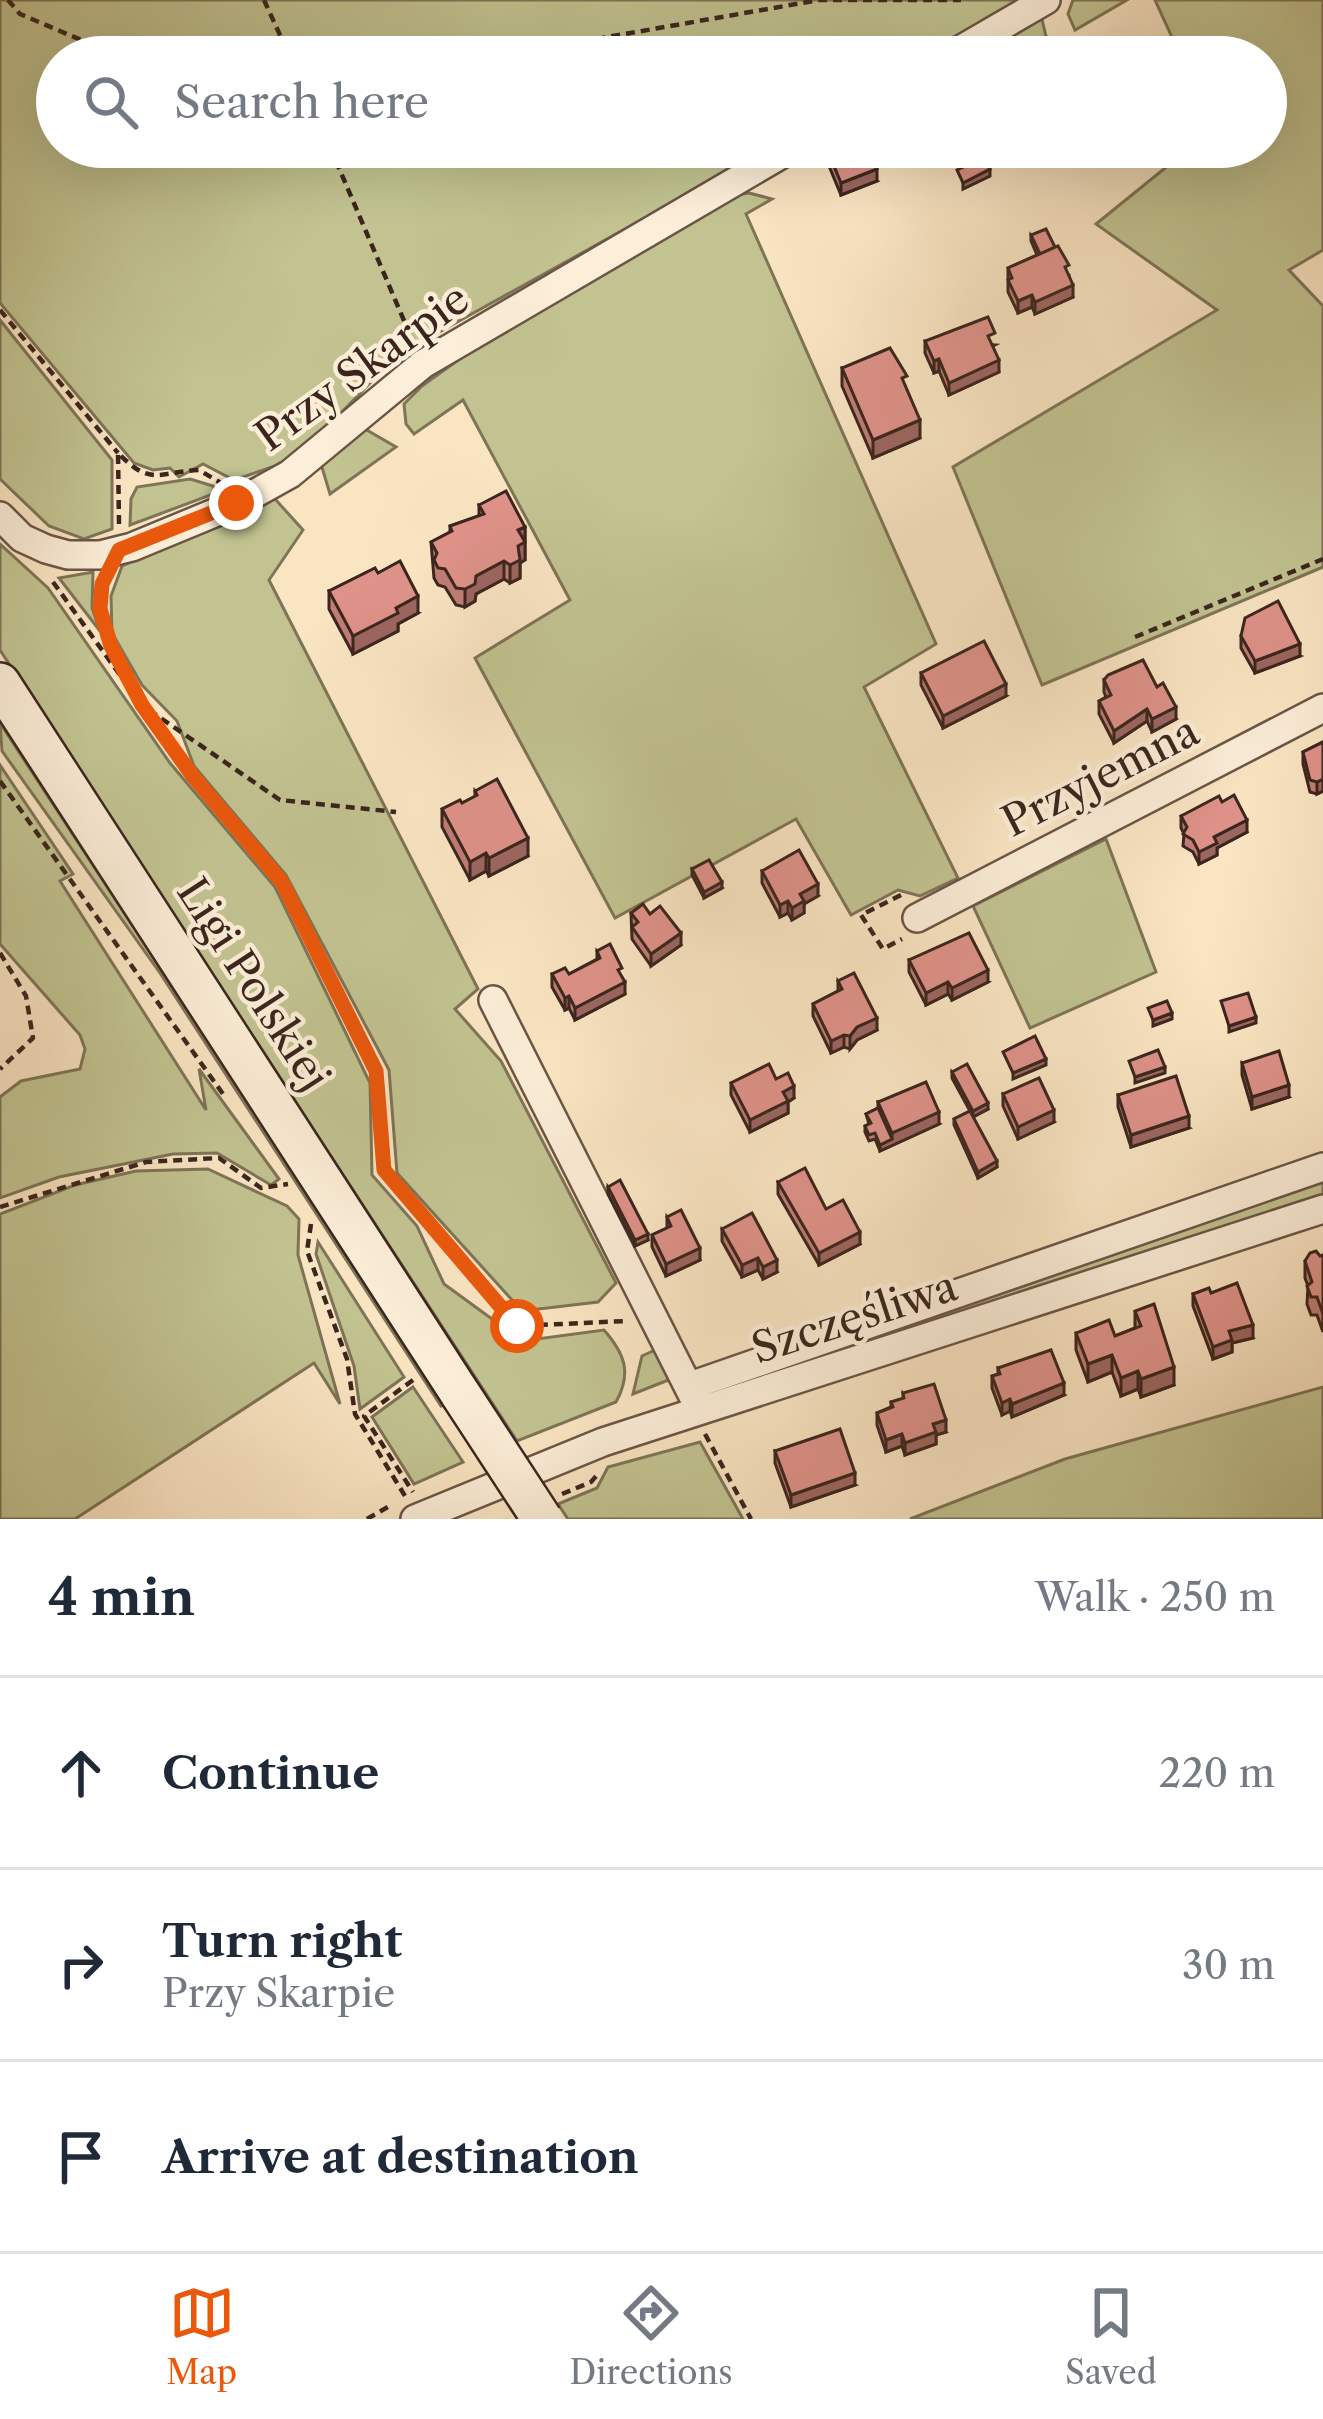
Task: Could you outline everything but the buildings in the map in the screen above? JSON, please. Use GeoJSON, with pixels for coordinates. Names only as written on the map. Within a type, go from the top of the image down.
{"type":"FeatureCollection","features":[{"type":"Feature","properties":{"kind":"main road","name":"Ligi Polskiej"},"geometry":{"type":"LineString","coordinates":[[0,683],[542,1519]]}},
{"type":"Feature","properties":{"kind":"street"},"geometry":{"type":"LineString","coordinates":[[984,36],[1046,0]]}},
{"type":"Feature","properties":{"kind":"street","name":"Przy Skarpie"},"geometry":{"type":"LineString","coordinates":[[22,538],[68,555],[119,550],[236,503],[290,474],[423,364],[758,168]]}},
{"type":"Feature","properties":{"kind":"street"},"geometry":{"type":"LineString","coordinates":[[0,516],[22,538]]}},
{"type":"Feature","properties":{"kind":"street","name":"Przyjemna"},"geometry":{"type":"LineString","coordinates":[[916,918],[1323,708]]}},
{"type":"Feature","properties":{"kind":"street"},"geometry":{"type":"LineString","coordinates":[[493,1000],[698,1410],[1323,1167]]}},
{"type":"Feature","properties":{"kind":"street","name":"Szczęśliwa"},"geometry":{"type":"LineString","coordinates":[[412,1503],[1323,1209]]}},
{"type":"Feature","properties":{"kind":"path"},"geometry":{"type":"LineString","coordinates":[[8,0],[20,14],[72,36]]}},
{"type":"Feature","properties":{"kind":"path"},"geometry":{"type":"LineString","coordinates":[[264,0],[280,36]]}},
{"type":"Feature","properties":{"kind":"path"},"geometry":{"type":"LineString","coordinates":[[613,36],[819,0],[961,0]]}},
{"type":"Feature","properties":{"kind":"path"},"geometry":{"type":"LineString","coordinates":[[339,168],[423,364]]}},
{"type":"Feature","properties":{"kind":"path"},"geometry":{"type":"LineString","coordinates":[[0,310],[118,453],[142,475],[199,470],[214,477],[236,503]]}},
{"type":"Feature","properties":{"kind":"path"},"geometry":{"type":"LineString","coordinates":[[118,453],[119,550],[102,584],[100,609],[111,646],[142,705],[280,800],[396,812]]}},
{"type":"Feature","properties":{"kind":"path"},"geometry":{"type":"LineString","coordinates":[[22,538],[192,775],[282,882],[376,1071],[384,1170],[517,1326],[657,1320]]}},
{"type":"Feature","properties":{"kind":"path"},"geometry":{"type":"LineString","coordinates":[[1135,637],[1323,559]]}},
{"type":"Feature","properties":{"kind":"path"},"geometry":{"type":"LineString","coordinates":[[0,781],[234,1109]]}},
{"type":"Feature","properties":{"kind":"path"},"geometry":{"type":"LineString","coordinates":[[0,953],[26,996],[32,1038],[0,1069]]}},
{"type":"Feature","properties":{"kind":"path"},"geometry":{"type":"LineString","coordinates":[[0,1207],[146,1162],[219,1158],[261,1188],[288,1184],[297,1197]]}},
{"type":"Feature","properties":{"kind":"path"},"geometry":{"type":"LineString","coordinates":[[325,1238],[312,1218],[307,1251],[347,1360],[355,1414],[412,1503]]}},
{"type":"Feature","properties":{"kind":"path"},"geometry":{"type":"LineString","coordinates":[[412,1503],[364,1416],[417,1376]]}},
{"type":"Feature","properties":{"kind":"path"},"geometry":{"type":"LineString","coordinates":[[698,1410],[751,1519]]}},
{"type":"Feature","properties":{"kind":"green space"},"geometry":{"type":"Polygon","coordinates":[[[0,0],[1033,0],[969,36],[36,36],[36,168],[735,168],[396,356],[315,440],[281,464],[234,480],[203,464],[179,477],[170,468],[153,470],[134,463],[0,303],[0,0]]]}},
{"type":"Feature","properties":{"kind":"green space"},"geometry":{"type":"Polygon","coordinates":[[[1073,0],[1127,0],[1075,30],[1068,14],[1073,0]]]}},
{"type":"Feature","properties":{"kind":"green space"},"geometry":{"type":"Polygon","coordinates":[[[1155,0],[1323,0],[1323,250],[1289,270],[1323,306],[1323,567],[1042,685],[953,467],[1217,310],[1096,224],[1165,168],[1287,168],[1287,36],[1171,36],[1155,0]]]}},
{"type":"Feature","properties":{"kind":"green space"},"geometry":{"type":"Polygon","coordinates":[[[1041,15],[1046,36],[1006,36],[1041,15]]]}},
{"type":"Feature","properties":{"kind":"green space"},"geometry":{"type":"Polygon","coordinates":[[[735,195],[772,199],[746,214],[936,644],[864,687],[958,878],[920,896],[898,890],[851,915],[796,819],[615,918],[475,658],[570,600],[463,400],[414,434],[406,424],[404,404],[489,338],[735,195]]]}},
{"type":"Feature","properties":{"kind":"green space"},"geometry":{"type":"Polygon","coordinates":[[[0,320],[112,460],[112,529],[84,539],[49,526],[0,479],[0,320]]]}},
{"type":"Feature","properties":{"kind":"green space"},"geometry":{"type":"Polygon","coordinates":[[[365,429],[396,447],[330,494],[321,464],[365,429]]]}},
{"type":"Feature","properties":{"kind":"green space"},"geometry":{"type":"Polygon","coordinates":[[[190,479],[213,486],[216,493],[130,525],[131,499],[137,487],[190,479]]]}},
{"type":"Feature","properties":{"kind":"green space"},"geometry":{"type":"Polygon","coordinates":[[[275,499],[303,530],[269,580],[478,989],[455,1009],[501,1061],[616,1283],[598,1302],[522,1311],[397,1173],[389,1070],[286,875],[194,766],[177,721],[142,685],[112,633],[111,596],[122,566],[275,499]]]}},
{"type":"Feature","properties":{"kind":"green space"},"geometry":{"type":"Polygon","coordinates":[[[0,544],[48,588],[170,763],[275,887],[370,1083],[372,1175],[417,1226],[444,1284],[522,1341],[604,1330],[624,1364],[624,1382],[616,1402],[517,1441],[0,650],[0,544]]]}},
{"type":"Feature","properties":{"kind":"green space"},"geometry":{"type":"Polygon","coordinates":[[[93,572],[92,608],[100,631],[59,578],[93,572]]]}},
{"type":"Feature","properties":{"kind":"green space"},"geometry":{"type":"Polygon","coordinates":[[[0,723],[445,1404],[441,1406],[160,973],[2,751],[0,723]]]}},
{"type":"Feature","properties":{"kind":"green space"},"geometry":{"type":"Polygon","coordinates":[[[0,765],[73,874],[60,881],[206,1110],[199,1069],[279,1179],[271,1185],[217,1153],[173,1154],[59,1177],[0,1198],[0,1097],[21,1081],[80,1069],[85,1049],[80,1035],[0,944],[0,765]]]}},
{"type":"Feature","properties":{"kind":"green space"},"geometry":{"type":"Polygon","coordinates":[[[1106,839],[1156,972],[1030,1028],[973,906],[1106,839]]]}},
{"type":"Feature","properties":{"kind":"green space"},"geometry":{"type":"Polygon","coordinates":[[[208,1169],[287,1206],[299,1219],[298,1255],[340,1404],[314,1363],[75,1519],[0,1519],[0,1214],[75,1185],[136,1171],[208,1169]]]}},
{"type":"Feature","properties":{"kind":"green space"},"geometry":{"type":"Polygon","coordinates":[[[1323,1174],[1323,1195],[720,1395],[716,1385],[1323,1174]]]}},
{"type":"Feature","properties":{"kind":"green space"},"geometry":{"type":"Polygon","coordinates":[[[318,1242],[404,1377],[360,1409],[354,1366],[316,1254],[318,1242]]]}},
{"type":"Feature","properties":{"kind":"green space"},"geometry":{"type":"Polygon","coordinates":[[[655,1350],[676,1377],[633,1394],[642,1356],[655,1350]]]}},
{"type":"Feature","properties":{"kind":"green space"},"geometry":{"type":"Polygon","coordinates":[[[413,1387],[463,1462],[414,1484],[372,1417],[413,1387]]]}},
{"type":"Feature","properties":{"kind":"green space"},"geometry":{"type":"Polygon","coordinates":[[[1323,1387],[1323,1519],[910,1519],[1065,1459],[1323,1387]]]}},
{"type":"Feature","properties":{"kind":"green space"},"geometry":{"type":"Polygon","coordinates":[[[700,1442],[743,1519],[568,1519],[558,1504],[597,1488],[608,1467],[700,1442]]]}},
{"type":"Feature","properties":{"kind":"route"},"geometry":{"type":"LineString","coordinates":[[236,503],[119,550],[102,584],[100,609],[111,646],[142,705],[192,775],[282,882],[376,1071],[384,1170],[517,1326]]}}]}
